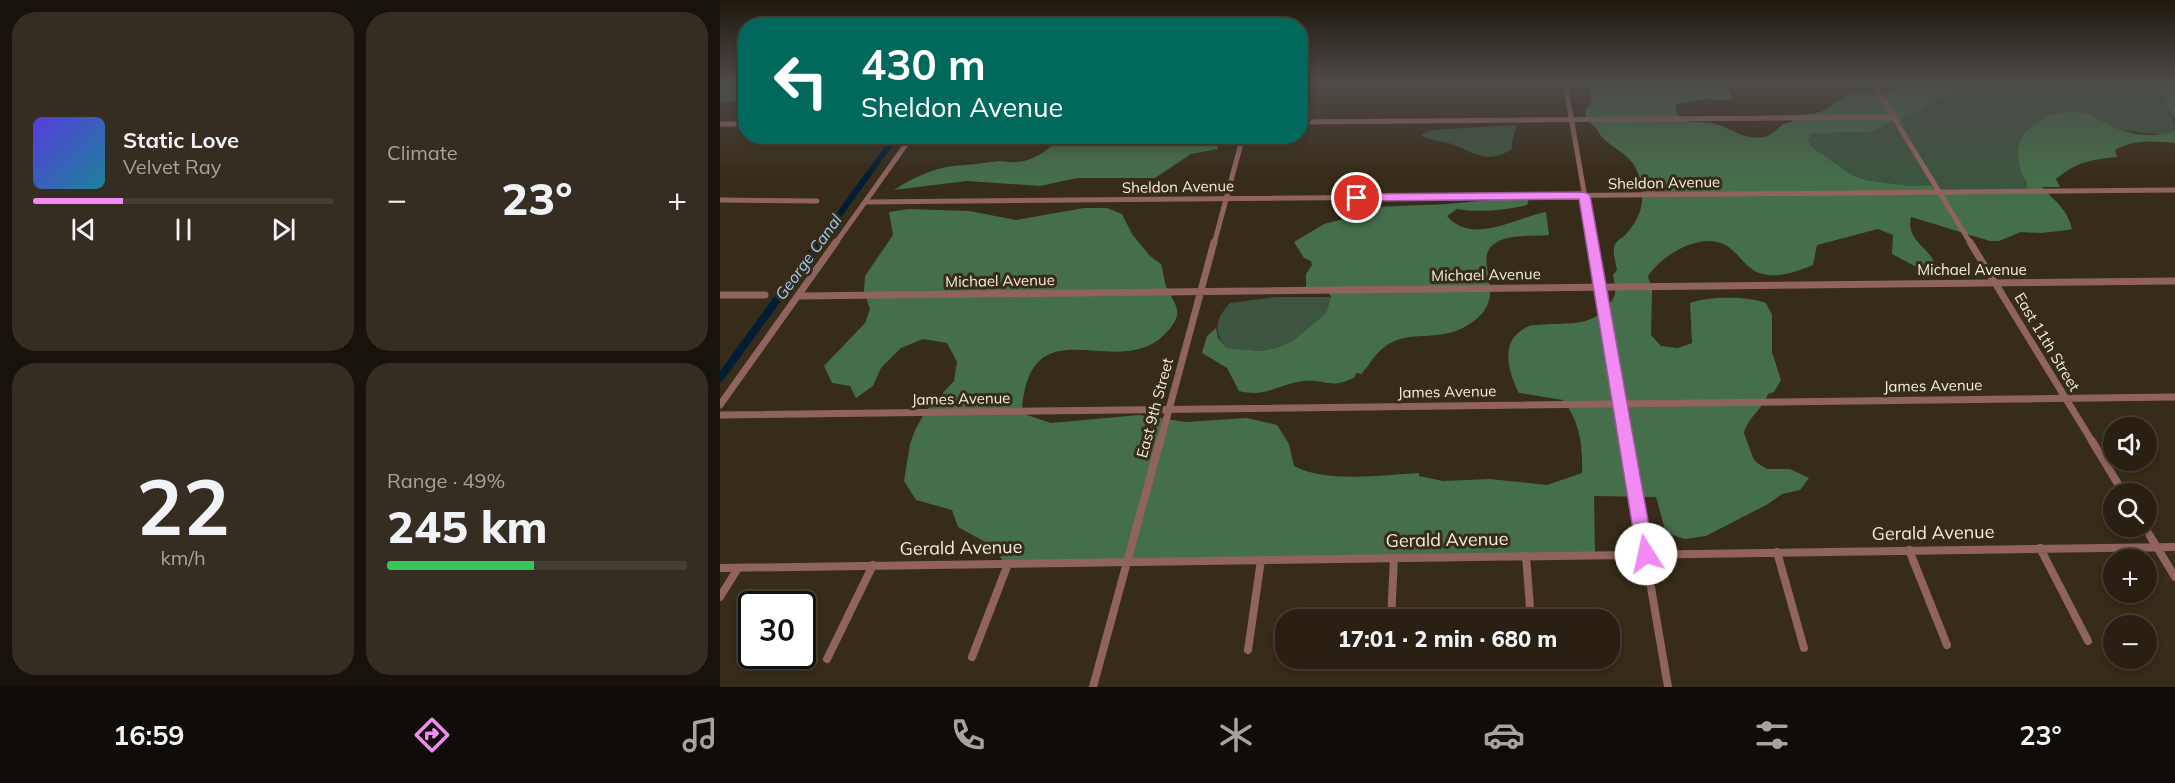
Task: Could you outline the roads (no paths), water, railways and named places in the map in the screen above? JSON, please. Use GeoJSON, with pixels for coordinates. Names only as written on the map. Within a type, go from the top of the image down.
{"type":"FeatureCollection","features":[{"type":"Feature","properties":{"kind":"street"},"geometry":{"type":"LineString","coordinates":[[1571,114],[1668,687]]}},
{"type":"Feature","properties":{"kind":"street","name":"East 11th Street"},"geometry":{"type":"LineString","coordinates":[[1892,114],[2117,483]]}},
{"type":"Feature","properties":{"kind":"street"},"geometry":{"type":"LineString","coordinates":[[1308,122],[1894,117]]}},
{"type":"Feature","properties":{"kind":"street"},"geometry":{"type":"LineString","coordinates":[[720,124],[738,124]]}},
{"type":"Feature","properties":{"kind":"street"},"geometry":{"type":"LineString","coordinates":[[720,405],[906,144]]}},
{"type":"Feature","properties":{"kind":"street","name":"East 9th Street"},"geometry":{"type":"LineString","coordinates":[[1093,687],[1241,144]]}},
{"type":"Feature","properties":{"kind":"street","name":"Sheldon Avenue"},"geometry":{"type":"LineString","coordinates":[[865,202],[2175,190]]}},
{"type":"Feature","properties":{"kind":"street"},"geometry":{"type":"LineString","coordinates":[[720,200],[817,201]]}},
{"type":"Feature","properties":{"kind":"street","name":"Michael Avenue"},"geometry":{"type":"LineString","coordinates":[[798,296],[2175,281]]}},
{"type":"Feature","properties":{"kind":"street"},"geometry":{"type":"LineString","coordinates":[[720,295],[765,296]]}},
{"type":"Feature","properties":{"kind":"street","name":"James Avenue"},"geometry":{"type":"LineString","coordinates":[[720,415],[2175,397]]}},
{"type":"Feature","properties":{"kind":"street"},"geometry":{"type":"LineString","coordinates":[[2150,537],[2175,578]]}},
{"type":"Feature","properties":{"kind":"street","name":"Gerald Avenue"},"geometry":{"type":"LineString","coordinates":[[720,568],[2175,547]]}},
{"type":"Feature","properties":{"kind":"street"},"geometry":{"type":"LineString","coordinates":[[2040,548],[2088,641]]}},
{"type":"Feature","properties":{"kind":"street"},"geometry":{"type":"LineString","coordinates":[[1909,550],[1947,645]]}},
{"type":"Feature","properties":{"kind":"street"},"geometry":{"type":"LineString","coordinates":[[1777,552],[1804,648]]}},
{"type":"Feature","properties":{"kind":"street"},"geometry":{"type":"LineString","coordinates":[[1527,556],[1530,609]]}},
{"type":"Feature","properties":{"kind":"street"},"geometry":{"type":"LineString","coordinates":[[1392,609],[1394,558]]}},
{"type":"Feature","properties":{"kind":"street"},"geometry":{"type":"LineString","coordinates":[[1248,650],[1261,560]]}},
{"type":"Feature","properties":{"kind":"street"},"geometry":{"type":"LineString","coordinates":[[972,657],[1008,564]]}},
{"type":"Feature","properties":{"kind":"street"},"geometry":{"type":"LineString","coordinates":[[827,659],[873,566]]}},
{"type":"Feature","properties":{"kind":"street"},"geometry":{"type":"LineString","coordinates":[[720,597],[738,568]]}},
{"type":"Feature","properties":{"kind":"waterway","name":"George Canal"},"geometry":{"type":"LineString","coordinates":[[818,244],[890,144]]}},
{"type":"Feature","properties":{"kind":"waterway","name":"George Canal"},"geometry":{"type":"LineString","coordinates":[[720,378],[819,242]]}}]}
